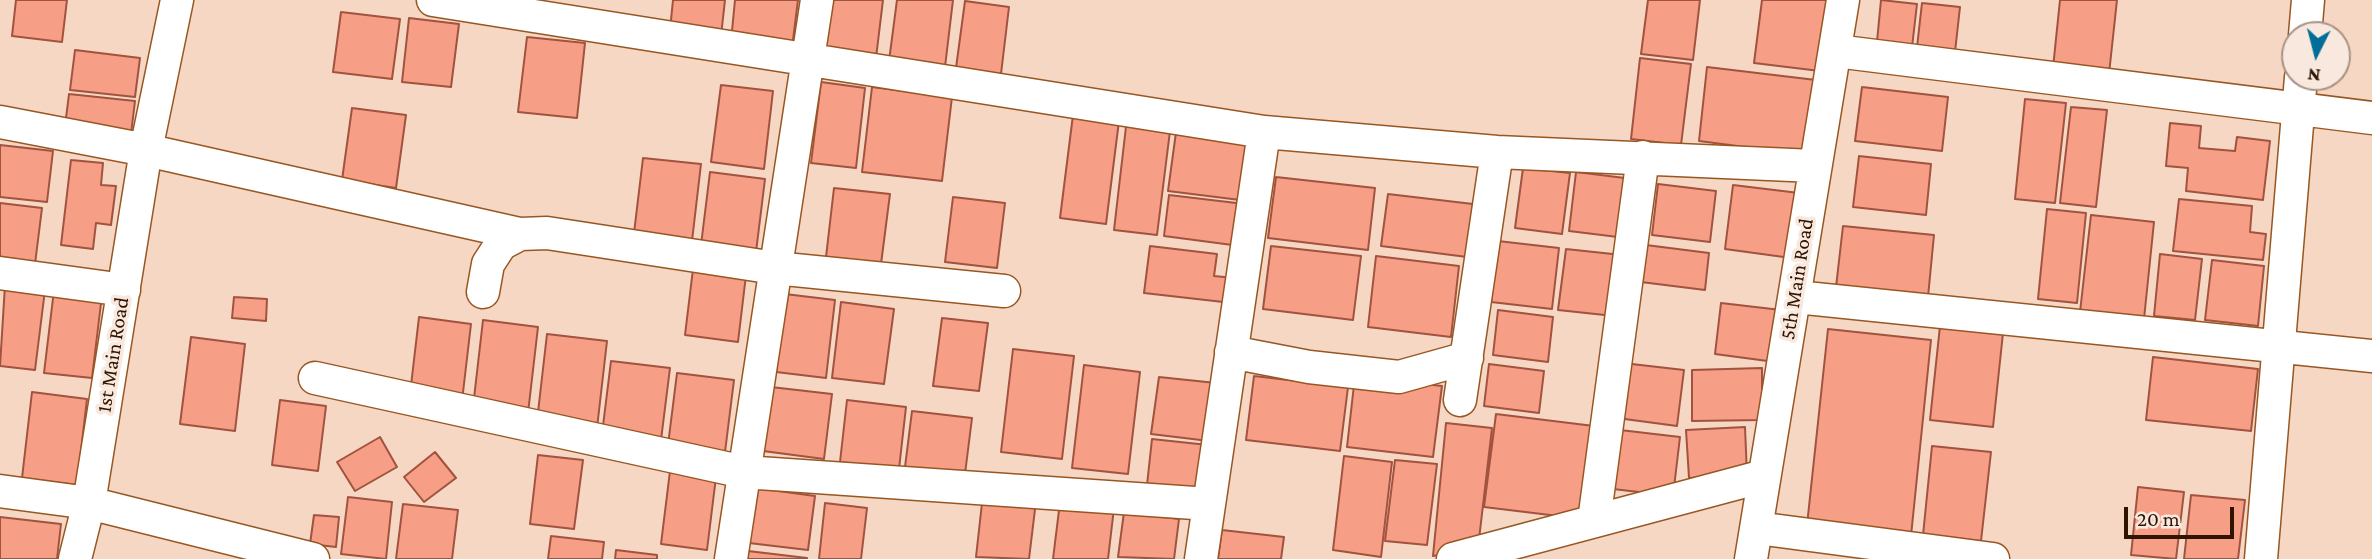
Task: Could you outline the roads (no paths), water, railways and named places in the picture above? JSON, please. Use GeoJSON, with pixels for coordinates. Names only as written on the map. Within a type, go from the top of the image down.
{"type":"FeatureCollection","features":[{"type":"Feature","properties":{"kind":"street","name":"1st Main Road"},"geometry":{"type":"LineString","coordinates":[[75,559],[89,503],[146,150],[177,0]]}},
{"type":"Feature","properties":{"kind":"street"},"geometry":{"type":"LineString","coordinates":[[433,0],[807,62],[1264,132],[1497,152],[1814,166]]}},
{"type":"Feature","properties":{"kind":"street"},"geometry":{"type":"LineString","coordinates":[[730,559],[817,0]]}},
{"type":"Feature","properties":{"kind":"street","name":"5th Main Road"},"geometry":{"type":"LineString","coordinates":[[1751,559],[1843,0]]}},
{"type":"Feature","properties":{"kind":"street"},"geometry":{"type":"LineString","coordinates":[[2306,21],[2308,0]]}},
{"type":"Feature","properties":{"kind":"street"},"geometry":{"type":"LineString","coordinates":[[1836,51],[2299,111],[2372,118]]}},
{"type":"Feature","properties":{"kind":"street"},"geometry":{"type":"LineString","coordinates":[[2261,559],[2300,91]]}},
{"type":"Feature","properties":{"kind":"street"},"geometry":{"type":"LineString","coordinates":[[0,122],[146,150],[520,233],[547,233],[775,268],[1004,290]]}},
{"type":"Feature","properties":{"kind":"street"},"geometry":{"type":"LineString","coordinates":[[1201,559],[1264,132]]}},
{"type":"Feature","properties":{"kind":"street"},"geometry":{"type":"LineString","coordinates":[[1460,400],[1497,152]]}},
{"type":"Feature","properties":{"kind":"street"},"geometry":{"type":"LineString","coordinates":[[1594,521],[1643,157]]}},
{"type":"Feature","properties":{"kind":"street"},"geometry":{"type":"LineString","coordinates":[[484,292],[488,264],[500,244],[520,233]]}},
{"type":"Feature","properties":{"kind":"street"},"geometry":{"type":"LineString","coordinates":[[0,273],[124,290]]}},
{"type":"Feature","properties":{"kind":"street"},"geometry":{"type":"LineString","coordinates":[[1796,297],[2372,356]]}},
{"type":"Feature","properties":{"kind":"street"},"geometry":{"type":"LineString","coordinates":[[1231,352],[1309,367],[1399,377],[1467,358]]}},
{"type":"Feature","properties":{"kind":"street"},"geometry":{"type":"LineString","coordinates":[[315,378],[744,472],[1209,504]]}},
{"type":"Feature","properties":{"kind":"street"},"geometry":{"type":"LineString","coordinates":[[1453,559],[1765,476]]}},
{"type":"Feature","properties":{"kind":"street"},"geometry":{"type":"LineString","coordinates":[[0,491],[89,503],[313,559]]}},
{"type":"Feature","properties":{"kind":"street"},"geometry":{"type":"LineString","coordinates":[[1757,528],[1993,559]]}}]}
